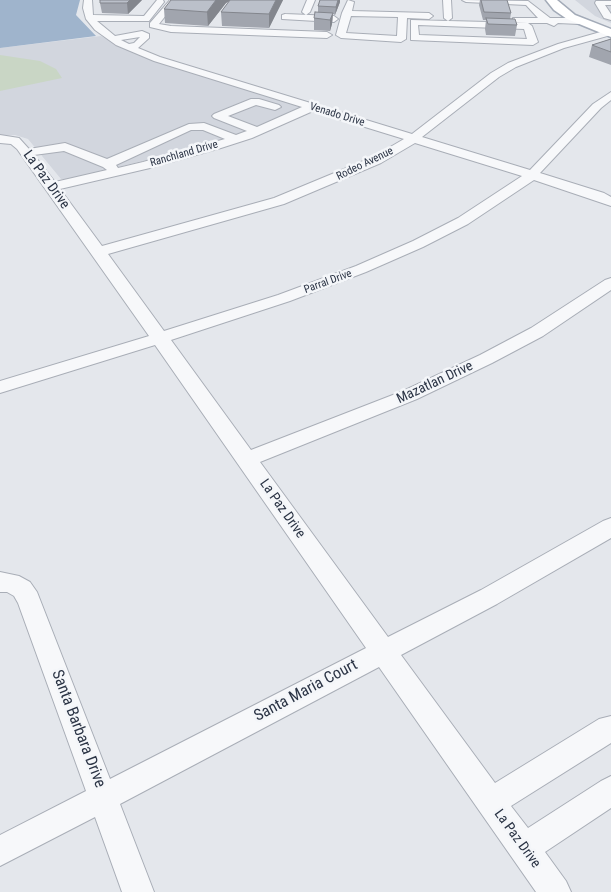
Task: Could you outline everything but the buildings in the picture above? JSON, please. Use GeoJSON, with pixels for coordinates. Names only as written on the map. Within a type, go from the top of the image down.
{"type":"FeatureCollection","features":[{"type":"Feature","properties":{"kind":"main road"},"geometry":{"type":"LineString","coordinates":[[550,1],[563,12],[579,21],[610,27]]}},
{"type":"Feature","properties":{"kind":"main road"},"geometry":{"type":"LineString","coordinates":[[570,3],[610,27]]}},
{"type":"Feature","properties":{"kind":"street"},"geometry":{"type":"LineString","coordinates":[[88,0],[87,8],[90,18],[146,19],[162,0]]}},
{"type":"Feature","properties":{"kind":"street"},"geometry":{"type":"LineString","coordinates":[[174,0],[153,25],[170,29],[326,35]]}},
{"type":"Feature","properties":{"kind":"street"},"geometry":{"type":"LineString","coordinates":[[306,12],[311,0]]}},
{"type":"Feature","properties":{"kind":"street"},"geometry":{"type":"LineString","coordinates":[[344,20],[350,0]]}},
{"type":"Feature","properties":{"kind":"street"},"geometry":{"type":"LineString","coordinates":[[448,0],[448,18]]}},
{"type":"Feature","properties":{"kind":"street"},"geometry":{"type":"LineString","coordinates":[[468,10],[528,26],[533,42],[414,38],[414,22],[468,10],[528,2],[547,20],[588,39]]}},
{"type":"Feature","properties":{"kind":"street"},"geometry":{"type":"LineString","coordinates":[[610,27],[598,9],[599,3],[611,3]]}},
{"type":"Feature","properties":{"kind":"street"},"geometry":{"type":"LineString","coordinates":[[344,20],[448,18],[468,10],[547,20]]}},
{"type":"Feature","properties":{"kind":"street"},"geometry":{"type":"LineString","coordinates":[[277,33],[287,11]]}},
{"type":"Feature","properties":{"kind":"street"},"geometry":{"type":"LineString","coordinates":[[287,11],[306,12],[334,16],[287,11]]}},
{"type":"Feature","properties":{"kind":"street"},"geometry":{"type":"LineString","coordinates":[[514,16],[579,21]]}},
{"type":"Feature","properties":{"kind":"street","name":"Venado Drive"},"geometry":{"type":"LineString","coordinates":[[90,18],[98,28],[128,47],[198,73],[414,138],[599,196],[611,202]]}},
{"type":"Feature","properties":{"kind":"street"},"geometry":{"type":"LineString","coordinates":[[212,30],[221,18]]}},
{"type":"Feature","properties":{"kind":"street"},"geometry":{"type":"LineString","coordinates":[[344,20],[404,18]]}},
{"type":"Feature","properties":{"kind":"street","name":"Rodeo Avenue"},"geometry":{"type":"LineString","coordinates":[[98,252],[279,201],[377,160],[414,138],[495,75],[526,58],[588,39],[610,27]]}},
{"type":"Feature","properties":{"kind":"street"},"geometry":{"type":"LineString","coordinates":[[113,39],[142,34],[146,36],[137,45],[128,47]]}},
{"type":"Feature","properties":{"kind":"street","name":"Parral Drive"},"geometry":{"type":"LineString","coordinates":[[0,387],[160,338],[361,270],[463,221],[532,175],[598,106],[611,95]]}},
{"type":"Feature","properties":{"kind":"street"},"geometry":{"type":"LineString","coordinates":[[258,131],[218,116],[255,101],[296,114]]}},
{"type":"Feature","properties":{"kind":"street","name":"Ranchland Drive"},"geometry":{"type":"LineString","coordinates":[[52,187],[118,172],[236,139],[312,107]]}},
{"type":"Feature","properties":{"kind":"street"},"geometry":{"type":"LineString","coordinates":[[107,164],[195,126],[204,126],[236,139]]}},
{"type":"Feature","properties":{"kind":"street","name":"La Paz Drive"},"geometry":{"type":"LineString","coordinates":[[0,139],[15,141],[52,187],[555,892]]}},
{"type":"Feature","properties":{"kind":"street"},"geometry":{"type":"LineString","coordinates":[[26,153],[65,147],[107,164],[118,172]]}},
{"type":"Feature","properties":{"kind":"street","name":"Mazatlan Drive"},"geometry":{"type":"LineString","coordinates":[[246,460],[410,395],[486,359],[537,332],[611,283]]}},
{"type":"Feature","properties":{"kind":"street","name":"Santa Maria Court"},"geometry":{"type":"LineString","coordinates":[[0,851],[489,597],[611,527]]}},
{"type":"Feature","properties":{"kind":"street","name":"Santa Barbara Drive"},"geometry":{"type":"LineString","coordinates":[[0,582],[11,583],[22,589],[29,599],[138,892]]}},
{"type":"Feature","properties":{"kind":"street"},"geometry":{"type":"LineString","coordinates":[[491,802],[610,728],[611,730]]}},
{"type":"Feature","properties":{"kind":"street"},"geometry":{"type":"LineString","coordinates":[[524,848],[611,791]]}},
{"type":"Feature","properties":{"kind":"shaded area"},"geometry":{"type":"Polygon","coordinates":[[[575,0],[611,0],[611,23],[595,16],[575,0]]]}},
{"type":"Feature","properties":{"kind":"shaded area"},"geometry":{"type":"Polygon","coordinates":[[[101,36],[136,54],[303,107],[244,132],[191,149],[69,179],[61,179],[28,139],[15,135],[0,136],[0,48],[101,36]]]}},
{"type":"Feature","properties":{"kind":"green space"},"geometry":{"type":"Polygon","coordinates":[[[0,55],[40,61],[56,69],[62,78],[0,91],[0,55]]]}},
{"type":"Feature","properties":{"kind":"water"},"geometry":{"type":"Polygon","coordinates":[[[0,0],[80,0],[76,15],[96,36],[0,48],[0,0]]]}}]}
